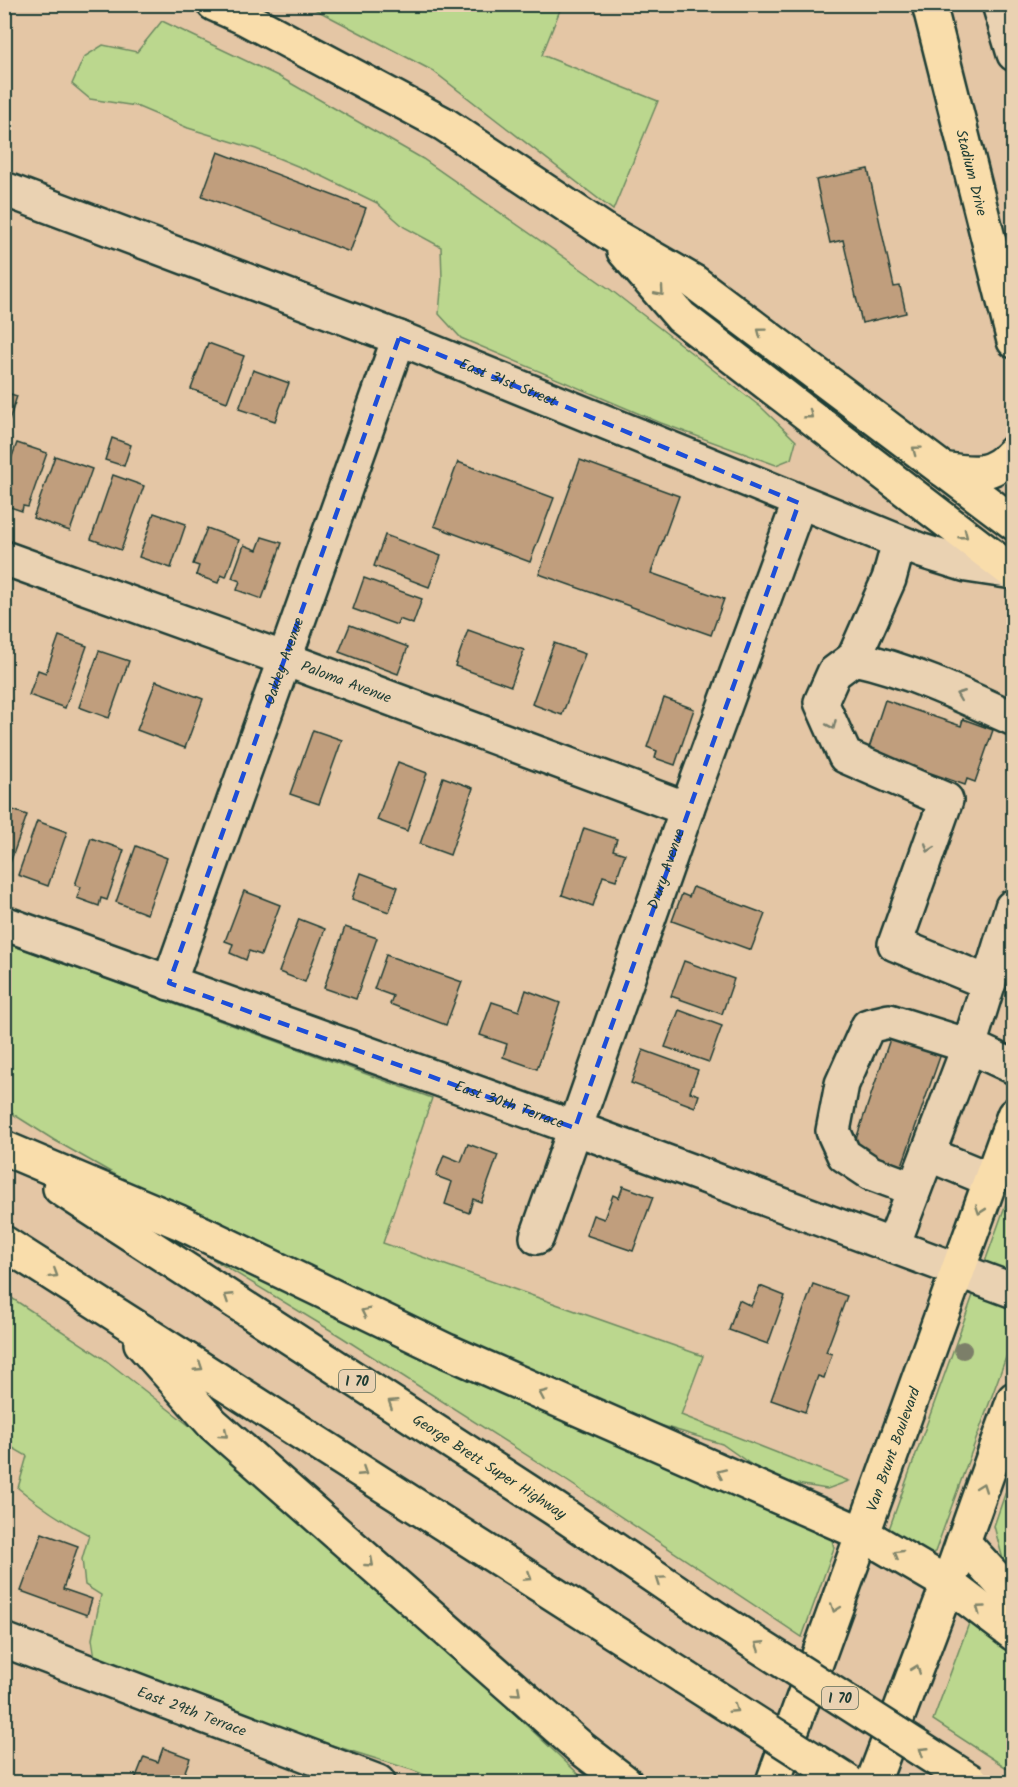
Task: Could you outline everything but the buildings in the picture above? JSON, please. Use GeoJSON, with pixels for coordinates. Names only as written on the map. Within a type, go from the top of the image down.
{"type":"FeatureCollection","features":[{"type":"Feature","properties":{"kind":"main road","name":"Stadium Drive"},"geometry":{"type":"LineString","coordinates":[[929,4],[1008,292],[1014,341]]}},
{"type":"Feature","properties":{"kind":"main road","name":"East 31st Street"},"geometry":{"type":"LineString","coordinates":[[216,5],[245,18],[444,124],[607,232],[694,282],[1014,523]]}},
{"type":"Feature","properties":{"kind":"main road","name":"East 31st Street"},"geometry":{"type":"LineString","coordinates":[[607,232],[681,316],[1013,572]]}},
{"type":"Feature","properties":{"kind":"main road"},"geometry":{"type":"LineString","coordinates":[[942,469],[985,473],[1005,462],[1014,452]]}},
{"type":"Feature","properties":{"kind":"main road","name":"Van Brunt Boulevard"},"geometry":{"type":"LineString","coordinates":[[773,1782],[861,1533],[1014,1115]]}},
{"type":"Feature","properties":{"kind":"main road"},"geometry":{"type":"LineString","coordinates":[[4,1150],[179,1222],[447,1352],[861,1533],[948,1584],[1014,1634]]}},
{"type":"Feature","properties":{"kind":"main road","name":"George Brett Super Highway"},"geometry":{"type":"LineString","coordinates":[[4,1150],[555,1509],[708,1613],[972,1782]]}},
{"type":"Feature","properties":{"kind":"main road"},"geometry":{"type":"LineString","coordinates":[[4,1243],[848,1782]]}},
{"type":"Feature","properties":{"kind":"main road"},"geometry":{"type":"LineString","coordinates":[[114,1313],[213,1424],[581,1748],[625,1782]]}},
{"type":"Feature","properties":{"kind":"main road"},"geometry":{"type":"LineString","coordinates":[[873,1782],[1014,1400]]}},
{"type":"Feature","properties":{"kind":"main road"},"geometry":{"type":"LineString","coordinates":[[963,1542],[1014,1598]]}},
{"type":"Feature","properties":{"kind":"main road"},"geometry":{"type":"LineString","coordinates":[[581,1748],[613,1782]]}},
{"type":"Feature","properties":{"kind":"street"},"geometry":{"type":"LineString","coordinates":[[999,4],[1014,54]]}},
{"type":"Feature","properties":{"kind":"street","name":"East 31st Street"},"geometry":{"type":"LineString","coordinates":[[4,189],[399,338],[799,503],[922,551],[967,565],[1013,572]]}},
{"type":"Feature","properties":{"kind":"street","name":"Oakley Avenue"},"geometry":{"type":"LineString","coordinates":[[169,983],[399,338]]}},
{"type":"Feature","properties":{"kind":"street","name":"Drury Avenue"},"geometry":{"type":"LineString","coordinates":[[537,1237],[687,809],[799,503]]}},
{"type":"Feature","properties":{"kind":"street"},"geometry":{"type":"LineString","coordinates":[[899,542],[890,579],[854,658],[834,673],[821,702],[845,756],[946,800],[895,944],[989,983]]}},
{"type":"Feature","properties":{"kind":"street","name":"Paloma Avenue"},"geometry":{"type":"LineString","coordinates":[[4,558],[285,659],[687,809]]}},
{"type":"Feature","properties":{"kind":"street"},"geometry":{"type":"LineString","coordinates":[[854,658],[901,672],[966,697],[1014,719]]}},
{"type":"Feature","properties":{"kind":"street"},"geometry":{"type":"LineString","coordinates":[[893,1245],[969,1046],[1013,902]]}},
{"type":"Feature","properties":{"kind":"street","name":"East 30th Terrace"},"geometry":{"type":"LineString","coordinates":[[4,924],[575,1128],[1014,1291]]}},
{"type":"Feature","properties":{"kind":"street"},"geometry":{"type":"LineString","coordinates":[[914,1189],[871,1173],[844,1155],[833,1131],[842,1084],[868,1026],[889,1022],[969,1046],[1014,1066]]}},
{"type":"Feature","properties":{"kind":"street"},"geometry":{"type":"LineString","coordinates":[[928,1154],[991,1180]]}},
{"type":"Feature","properties":{"kind":"street","name":"East 29th Terrace"},"geometry":{"type":"LineString","coordinates":[[7,1647],[378,1782]]}},
{"type":"Feature","properties":{"kind":"highlighted area"},"geometry":{"type":"Polygon","coordinates":[[[399,338],[799,503],[575,1128],[169,983],[399,338]]]}},
{"type":"Feature","properties":{"kind":"green space"},"geometry":{"type":"Polygon","coordinates":[[[307,5],[562,5],[542,55],[658,101],[613,210],[433,71],[307,5]]]}},
{"type":"Feature","properties":{"kind":"green space"},"geometry":{"type":"Polygon","coordinates":[[[162,21],[278,76],[423,159],[611,290],[762,408],[796,441],[791,459],[776,465],[661,423],[461,338],[439,314],[442,279],[441,247],[404,227],[377,203],[324,177],[256,149],[188,128],[136,106],[90,99],[72,84],[84,57],[103,45],[137,52],[162,21]]]}},
{"type":"Feature","properties":{"kind":"green space"},"geometry":{"type":"Polygon","coordinates":[[[4,942],[432,1098],[383,1243],[703,1356],[681,1415],[849,1481],[827,1489],[773,1480],[722,1444],[627,1415],[176,1209],[54,1140],[5,1109],[4,942]]]}},
{"type":"Feature","properties":{"kind":"green space"},"geometry":{"type":"Polygon","coordinates":[[[1013,1184],[1013,1338],[935,1552],[929,1554],[888,1532],[1013,1184]]]}},
{"type":"Feature","properties":{"kind":"green space"},"geometry":{"type":"Polygon","coordinates":[[[203,1253],[231,1261],[831,1536],[834,1548],[802,1637],[561,1477],[340,1336],[203,1253]]]}},
{"type":"Feature","properties":{"kind":"green space"},"geometry":{"type":"Polygon","coordinates":[[[4,1293],[103,1358],[191,1427],[436,1640],[587,1782],[443,1782],[284,1730],[95,1658],[92,1639],[101,1595],[85,1585],[82,1559],[89,1535],[70,1525],[18,1488],[27,1456],[13,1448],[5,1449],[4,1293]]]}},
{"type":"Feature","properties":{"kind":"green space"},"geometry":{"type":"Polygon","coordinates":[[[1013,1471],[1013,1583],[1008,1578],[994,1526],[1013,1471]]]}},
{"type":"Feature","properties":{"kind":"green space"},"geometry":{"type":"Polygon","coordinates":[[[971,1618],[1013,1646],[1013,1772],[933,1720],[971,1618]]]}}]}
